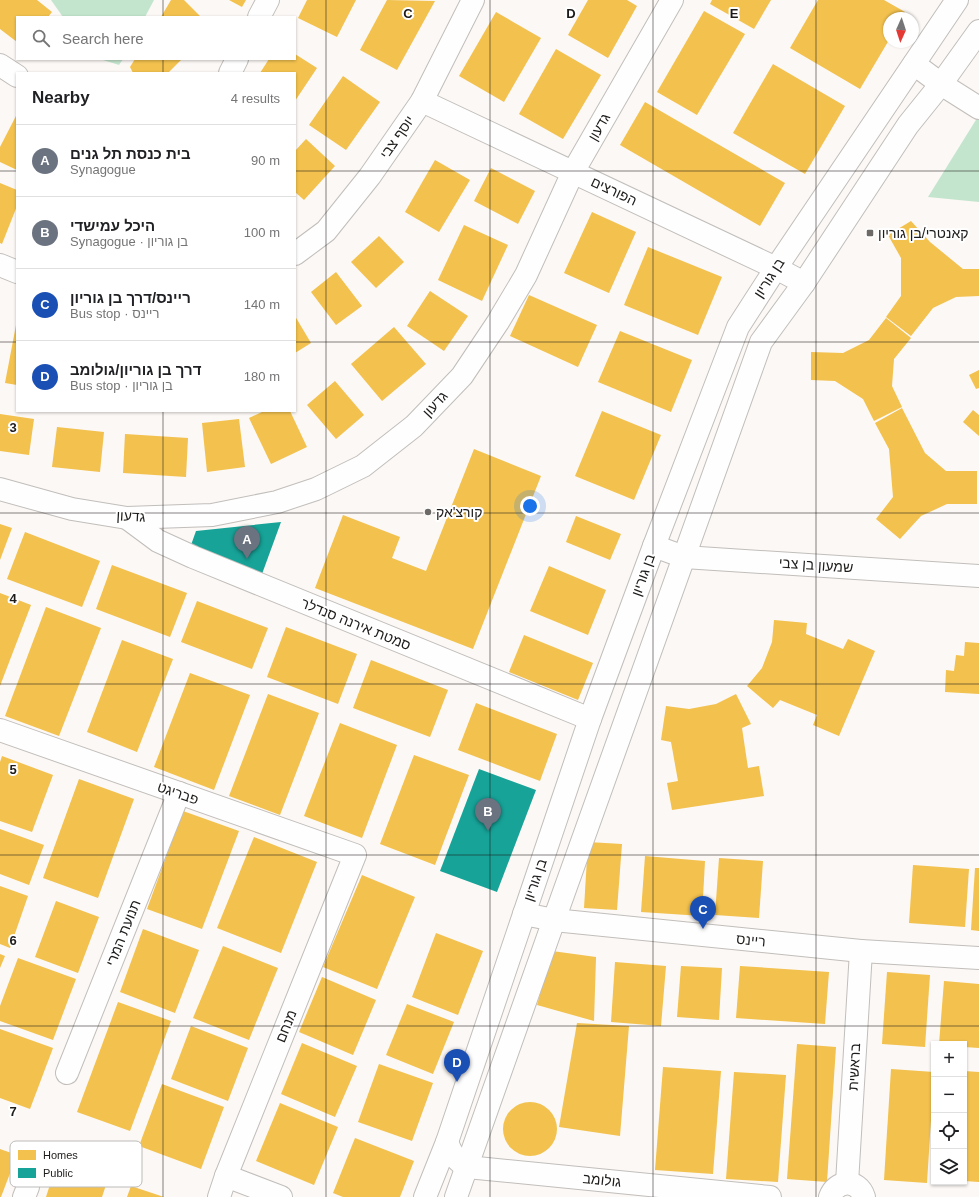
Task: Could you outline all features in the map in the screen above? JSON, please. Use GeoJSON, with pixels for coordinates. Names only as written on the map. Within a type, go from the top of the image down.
{"type":"FeatureCollection","features":[{"type":"Feature","properties":{"kind":"street"},"geometry":{"type":"LineString","coordinates":[[260,16],[268,0]]}},
{"type":"Feature","properties":{"kind":"street","name":"יוסף צבי"},"geometry":{"type":"LineString","coordinates":[[296,253],[326,231],[370,176],[422,101],[473,0]]}},
{"type":"Feature","properties":{"kind":"street","name":"גדעון"},"geometry":{"type":"LineString","coordinates":[[0,489],[72,509],[127,518],[212,516],[277,502],[316,489],[363,466],[414,426],[462,376],[498,322],[526,275],[574,172],[672,0]]}},
{"type":"Feature","properties":{"kind":"street","name":"בן גוריון"},"geometry":{"type":"LineString","coordinates":[[425,1197],[447,1142],[590,719],[654,546],[738,327],[776,268],[957,0]]}},
{"type":"Feature","properties":{"kind":"street"},"geometry":{"type":"LineString","coordinates":[[456,1197],[761,342],[804,284],[908,125],[941,84],[979,31]]}},
{"type":"Feature","properties":{"kind":"street"},"geometry":{"type":"LineString","coordinates":[[230,72],[236,60]]}},
{"type":"Feature","properties":{"kind":"street"},"geometry":{"type":"LineString","coordinates":[[914,64],[941,84],[979,108]]}},
{"type":"Feature","properties":{"kind":"street"},"geometry":{"type":"LineString","coordinates":[[0,65],[16,75]]}},
{"type":"Feature","properties":{"kind":"street","name":"הפורצים"},"geometry":{"type":"LineString","coordinates":[[422,101],[776,268],[804,284]]}},
{"type":"Feature","properties":{"kind":"street"},"geometry":{"type":"LineString","coordinates":[[0,265],[16,272]]}},
{"type":"Feature","properties":{"kind":"street","name":"סמטת אירנה סנדלר"},"geometry":{"type":"LineString","coordinates":[[127,518],[158,541],[192,557],[590,719]]}},
{"type":"Feature","properties":{"kind":"street","name":"שמעון בן צבי"},"geometry":{"type":"LineString","coordinates":[[654,546],[684,557],[979,576]]}},
{"type":"Feature","properties":{"kind":"street","name":"פבריגט"},"geometry":{"type":"LineString","coordinates":[[0,730],[355,855]]}},
{"type":"Feature","properties":{"kind":"street","name":"תנועת המרי"},"geometry":{"type":"LineString","coordinates":[[67,1072],[179,793]]}},
{"type":"Feature","properties":{"kind":"street","name":"מנחם"},"geometry":{"type":"LineString","coordinates":[[219,1197],[226,1176],[355,855]]}},
{"type":"Feature","properties":{"kind":"street","name":"ריינס"},"geometry":{"type":"LineString","coordinates":[[524,914],[554,920],[861,951],[979,958]]}},
{"type":"Feature","properties":{"kind":"street","name":"בראשית"},"geometry":{"type":"LineString","coordinates":[[847,1183],[861,951]]}},
{"type":"Feature","properties":{"kind":"street"},"geometry":{"type":"LineString","coordinates":[[447,1142],[451,1154],[461,1164],[467,1167]]}},
{"type":"Feature","properties":{"kind":"street","name":"גולומב"},"geometry":{"type":"LineString","coordinates":[[467,1167],[770,1197]]}},
{"type":"Feature","properties":{"kind":"street"},"geometry":{"type":"LineString","coordinates":[[226,1176],[281,1197]]}},
{"type":"Feature","properties":{"kind":"street"},"geometry":{"type":"LineString","coordinates":[[830,1197],[836,1187],[847,1183],[857,1186],[864,1197]]}},
{"type":"Feature","properties":{"kind":"green space"},"geometry":{"type":"Polygon","coordinates":[[[51,0],[154,0],[146,16],[62,16],[51,0]]]}},
{"type":"Feature","properties":{"kind":"green space"},"geometry":{"type":"Polygon","coordinates":[[[103,60],[122,60],[119,65],[103,60]]]}},
{"type":"Feature","properties":{"kind":"green space"},"geometry":{"type":"Polygon","coordinates":[[[979,115],[979,202],[928,197],[979,115]]]}},
{"type":"Feature","properties":{"kind":"building: Homes"},"geometry":{"type":"Polygon","coordinates":[[[0,0],[37,0],[52,12],[49,16],[16,16],[16,41],[0,29],[0,0]]]}},
{"type":"Feature","properties":{"kind":"building: Homes"},"geometry":{"type":"Polygon","coordinates":[[[171,0],[184,0],[200,16],[162,16],[171,0]]]}},
{"type":"Feature","properties":{"kind":"building: Homes"},"geometry":{"type":"Polygon","coordinates":[[[229,0],[246,0],[242,7],[229,0]]]}},
{"type":"Feature","properties":{"kind":"building: Homes"},"geometry":{"type":"Polygon","coordinates":[[[307,0],[356,0],[337,37],[298,18],[307,0]]]}},
{"type":"Feature","properties":{"kind":"building: Homes"},"geometry":{"type":"Polygon","coordinates":[[[387,0],[435,1],[397,70],[360,50],[387,0]]]}},
{"type":"Feature","properties":{"kind":"building: Homes"},"geometry":{"type":"Polygon","coordinates":[[[588,0],[627,0],[637,6],[608,58],[568,35],[588,0]]]}},
{"type":"Feature","properties":{"kind":"building: Homes"},"geometry":{"type":"Polygon","coordinates":[[[712,0],[771,0],[754,29],[710,4],[712,0]]]}},
{"type":"Feature","properties":{"kind":"building: Homes"},"geometry":{"type":"Polygon","coordinates":[[[818,0],[884,0],[905,12],[883,12],[883,48],[884,48],[860,89],[790,48],[818,0]]]}},
{"type":"Feature","properties":{"kind":"building: Homes"},"geometry":{"type":"Polygon","coordinates":[[[704,11],[745,34],[697,115],[657,92],[704,11]]]}},
{"type":"Feature","properties":{"kind":"building: Homes"},"geometry":{"type":"Polygon","coordinates":[[[496,12],[541,38],[504,102],[459,76],[496,12]]]}},
{"type":"Feature","properties":{"kind":"building: Homes"},"geometry":{"type":"Polygon","coordinates":[[[556,49],[601,75],[563,139],[519,114],[556,49]]]}},
{"type":"Feature","properties":{"kind":"building: Homes"},"geometry":{"type":"Polygon","coordinates":[[[296,55],[317,68],[296,100],[296,72],[261,72],[268,60],[296,60],[296,55]]]}},
{"type":"Feature","properties":{"kind":"building: Homes"},"geometry":{"type":"Polygon","coordinates":[[[134,60],[181,60],[169,72],[132,72],[130,67],[134,60]]]}},
{"type":"Feature","properties":{"kind":"building: Homes"},"geometry":{"type":"Polygon","coordinates":[[[773,64],[845,106],[805,174],[733,133],[773,64]]]}},
{"type":"Feature","properties":{"kind":"building: Homes"},"geometry":{"type":"Polygon","coordinates":[[[343,76],[380,102],[346,150],[309,125],[343,76]]]}},
{"type":"Feature","properties":{"kind":"building: Homes"},"geometry":{"type":"Polygon","coordinates":[[[645,102],[785,183],[760,226],[620,145],[645,102]]]}},
{"type":"Feature","properties":{"kind":"building: Homes"},"geometry":{"type":"Polygon","coordinates":[[[16,116],[16,170],[0,162],[0,147],[16,116]]]}},
{"type":"Feature","properties":{"kind":"building: Homes"},"geometry":{"type":"Polygon","coordinates":[[[306,139],[335,166],[304,200],[296,193],[296,150],[306,139]]]}},
{"type":"Feature","properties":{"kind":"building: Homes"},"geometry":{"type":"Polygon","coordinates":[[[435,160],[470,180],[439,232],[405,212],[435,160]]]}},
{"type":"Feature","properties":{"kind":"building: Homes"},"geometry":{"type":"Polygon","coordinates":[[[491,168],[535,191],[518,224],[474,201],[491,168]]]}},
{"type":"Feature","properties":{"kind":"building: Homes"},"geometry":{"type":"Polygon","coordinates":[[[0,183],[16,190],[16,209],[2,244],[0,243],[0,183]]]}},
{"type":"Feature","properties":{"kind":"building: Homes"},"geometry":{"type":"Polygon","coordinates":[[[592,212],[636,232],[609,293],[564,273],[592,212]]]}},
{"type":"Feature","properties":{"kind":"building: Homes"},"geometry":{"type":"Polygon","coordinates":[[[911,221],[930,242],[963,269],[979,269],[979,296],[956,297],[933,308],[911,336],[886,317],[901,296],[901,258],[888,235],[911,221]]]}},
{"type":"Feature","properties":{"kind":"building: Homes"},"geometry":{"type":"Polygon","coordinates":[[[464,225],[508,245],[482,301],[438,280],[464,225]]]}},
{"type":"Feature","properties":{"kind":"building: Homes"},"geometry":{"type":"Polygon","coordinates":[[[379,236],[404,262],[376,288],[351,262],[379,236]]]}},
{"type":"Feature","properties":{"kind":"building: Homes"},"geometry":{"type":"Polygon","coordinates":[[[648,247],[722,277],[698,335],[624,305],[648,247]]]}},
{"type":"Feature","properties":{"kind":"building: Homes"},"geometry":{"type":"Polygon","coordinates":[[[336,272],[362,306],[336,325],[311,292],[336,272]]]}},
{"type":"Feature","properties":{"kind":"building: Homes"},"geometry":{"type":"Polygon","coordinates":[[[430,291],[468,316],[444,351],[407,326],[430,291]]]}},
{"type":"Feature","properties":{"kind":"building: Homes"},"geometry":{"type":"Polygon","coordinates":[[[529,295],[597,325],[578,367],[510,336],[529,295]]]}},
{"type":"Feature","properties":{"kind":"building: Homes"},"geometry":{"type":"Polygon","coordinates":[[[296,318],[311,343],[296,352],[296,318]]]}},
{"type":"Feature","properties":{"kind":"building: Homes"},"geometry":{"type":"Polygon","coordinates":[[[886,318],[911,338],[894,359],[892,386],[902,407],[874,421],[863,399],[835,381],[811,380],[811,352],[843,353],[869,340],[886,318]]]}},
{"type":"Feature","properties":{"kind":"building: Homes"},"geometry":{"type":"Polygon","coordinates":[[[16,325],[16,385],[5,383],[16,325]]]}},
{"type":"Feature","properties":{"kind":"building: Homes"},"geometry":{"type":"Polygon","coordinates":[[[394,327],[426,364],[382,401],[351,364],[394,327]]]}},
{"type":"Feature","properties":{"kind":"building: Homes"},"geometry":{"type":"Polygon","coordinates":[[[620,331],[692,360],[671,412],[598,382],[620,331]]]}},
{"type":"Feature","properties":{"kind":"building: Homes"},"geometry":{"type":"Polygon","coordinates":[[[979,370],[979,388],[976,389],[969,375],[979,370]]]}},
{"type":"Feature","properties":{"kind":"building: Homes"},"geometry":{"type":"Polygon","coordinates":[[[335,381],[364,415],[336,439],[307,405],[335,381]]]}},
{"type":"Feature","properties":{"kind":"building: Homes"},"geometry":{"type":"Polygon","coordinates":[[[902,408],[925,453],[946,471],[977,471],[977,504],[947,504],[921,516],[900,539],[876,519],[893,497],[889,449],[875,423],[902,408]]]}},
{"type":"Feature","properties":{"kind":"building: Homes"},"geometry":{"type":"Polygon","coordinates":[[[973,410],[979,415],[979,436],[963,422],[973,410]]]}},
{"type":"Feature","properties":{"kind":"building: Homes"},"geometry":{"type":"Polygon","coordinates":[[[602,411],[661,435],[634,500],[575,476],[602,411]]]}},
{"type":"Feature","properties":{"kind":"building: Homes"},"geometry":{"type":"Polygon","coordinates":[[[262,412],[290,412],[307,447],[271,464],[249,418],[262,412]]]}},
{"type":"Feature","properties":{"kind":"building: Homes"},"geometry":{"type":"Polygon","coordinates":[[[0,414],[34,419],[29,455],[0,451],[0,414]]]}},
{"type":"Feature","properties":{"kind":"building: Homes"},"geometry":{"type":"Polygon","coordinates":[[[239,419],[245,467],[207,472],[202,423],[239,419]]]}},
{"type":"Feature","properties":{"kind":"building: Homes"},"geometry":{"type":"Polygon","coordinates":[[[57,427],[104,432],[100,472],[52,467],[57,427]]]}},
{"type":"Feature","properties":{"kind":"building: Homes"},"geometry":{"type":"Polygon","coordinates":[[[125,434],[188,438],[186,477],[123,473],[125,434]]]}},
{"type":"Feature","properties":{"kind":"building: Homes"},"geometry":{"type":"Polygon","coordinates":[[[474,449],[541,476],[473,649],[315,588],[343,515],[400,537],[392,558],[426,571],[474,449]]]}},
{"type":"Feature","properties":{"kind":"building: Homes"},"geometry":{"type":"Polygon","coordinates":[[[576,516],[621,534],[610,560],[566,542],[576,516]]]}},
{"type":"Feature","properties":{"kind":"building: Homes"},"geometry":{"type":"Polygon","coordinates":[[[0,524],[12,528],[0,560],[0,524]]]}},
{"type":"Feature","properties":{"kind":"building: Homes"},"geometry":{"type":"Polygon","coordinates":[[[25,532],[100,561],[82,607],[7,579],[25,532]]]}},
{"type":"Feature","properties":{"kind":"building: Homes"},"geometry":{"type":"Polygon","coordinates":[[[112,565],[187,593],[170,637],[96,609],[112,565]]]}},
{"type":"Feature","properties":{"kind":"building: Homes"},"geometry":{"type":"Polygon","coordinates":[[[549,566],[606,590],[588,635],[530,611],[549,566]]]}},
{"type":"Feature","properties":{"kind":"building: Homes"},"geometry":{"type":"Polygon","coordinates":[[[0,593],[31,605],[0,686],[0,593]]]}},
{"type":"Feature","properties":{"kind":"building: Homes"},"geometry":{"type":"Polygon","coordinates":[[[197,601],[268,628],[252,669],[181,642],[197,601]]]}},
{"type":"Feature","properties":{"kind":"building: Homes"},"geometry":{"type":"Polygon","coordinates":[[[46,607],[101,628],[59,736],[5,716],[46,607]]]}},
{"type":"Feature","properties":{"kind":"building: Homes"},"geometry":{"type":"Polygon","coordinates":[[[774,620],[807,623],[806,634],[843,649],[848,639],[875,651],[839,736],[813,725],[817,715],[780,700],[773,708],[747,686],[762,668],[772,642],[774,620]]]}},
{"type":"Feature","properties":{"kind":"building: Homes"},"geometry":{"type":"Polygon","coordinates":[[[286,627],[357,654],[338,704],[267,677],[286,627]]]}},
{"type":"Feature","properties":{"kind":"building: Homes"},"geometry":{"type":"Polygon","coordinates":[[[524,635],[593,663],[578,700],[509,672],[524,635]]]}},
{"type":"Feature","properties":{"kind":"building: Homes"},"geometry":{"type":"Polygon","coordinates":[[[122,640],[173,659],[137,752],[87,732],[122,640]]]}},
{"type":"Feature","properties":{"kind":"building: Homes"},"geometry":{"type":"Polygon","coordinates":[[[965,642],[979,643],[979,694],[945,692],[946,670],[954,671],[956,655],[964,656],[965,642]]]}},
{"type":"Feature","properties":{"kind":"building: Homes"},"geometry":{"type":"Polygon","coordinates":[[[371,660],[448,690],[430,737],[353,708],[371,660]]]}},
{"type":"Feature","properties":{"kind":"building: Homes"},"geometry":{"type":"Polygon","coordinates":[[[190,673],[250,695],[214,790],[154,767],[190,673]]]}},
{"type":"Feature","properties":{"kind":"building: Homes"},"geometry":{"type":"Polygon","coordinates":[[[268,694],[319,713],[280,815],[229,796],[268,694]]]}},
{"type":"Feature","properties":{"kind":"building: Homes"},"geometry":{"type":"Polygon","coordinates":[[[736,694],[751,724],[742,728],[748,768],[759,766],[764,796],[672,810],[667,783],[678,781],[671,742],[661,740],[666,706],[689,709],[716,704],[736,694]]]}},
{"type":"Feature","properties":{"kind":"building: Homes"},"geometry":{"type":"Polygon","coordinates":[[[476,703],[557,734],[540,781],[458,750],[476,703]]]}},
{"type":"Feature","properties":{"kind":"building: Homes"},"geometry":{"type":"Polygon","coordinates":[[[340,723],[397,745],[362,838],[304,816],[340,723]]]}},
{"type":"Feature","properties":{"kind":"building: Homes"},"geometry":{"type":"Polygon","coordinates":[[[414,755],[469,775],[435,865],[380,844],[414,755]]]}},
{"type":"Feature","properties":{"kind":"building: Homes"},"geometry":{"type":"Polygon","coordinates":[[[2,756],[53,775],[32,832],[0,821],[0,762],[2,756]]]}},
{"type":"Feature","properties":{"kind":"building: Homes"},"geometry":{"type":"Polygon","coordinates":[[[79,779],[134,799],[98,898],[43,878],[79,779]]]}},
{"type":"Feature","properties":{"kind":"building: Homes"},"geometry":{"type":"Polygon","coordinates":[[[183,811],[239,831],[202,929],[147,909],[183,811]]]}},
{"type":"Feature","properties":{"kind":"building: Homes"},"geometry":{"type":"Polygon","coordinates":[[[0,829],[44,845],[29,885],[0,874],[0,829]]]}},
{"type":"Feature","properties":{"kind":"building: Homes"},"geometry":{"type":"Polygon","coordinates":[[[254,837],[317,862],[281,953],[217,928],[254,837]]]}},
{"type":"Feature","properties":{"kind":"building: Homes"},"geometry":{"type":"Polygon","coordinates":[[[588,842],[622,844],[617,910],[584,908],[588,842]]]}},
{"type":"Feature","properties":{"kind":"building: Homes"},"geometry":{"type":"Polygon","coordinates":[[[645,856],[705,861],[702,916],[641,912],[645,856]]]}},
{"type":"Feature","properties":{"kind":"building: Homes"},"geometry":{"type":"Polygon","coordinates":[[[719,858],[763,861],[759,918],[715,915],[719,858]]]}},
{"type":"Feature","properties":{"kind":"building: Homes"},"geometry":{"type":"Polygon","coordinates":[[[913,865],[969,869],[965,927],[909,923],[913,865]]]}},
{"type":"Feature","properties":{"kind":"building: Homes"},"geometry":{"type":"Polygon","coordinates":[[[975,868],[979,868],[979,931],[971,930],[975,868]]]}},
{"type":"Feature","properties":{"kind":"building: Homes"},"geometry":{"type":"Polygon","coordinates":[[[362,875],[415,897],[377,989],[323,967],[362,875]]]}},
{"type":"Feature","properties":{"kind":"building: Homes"},"geometry":{"type":"Polygon","coordinates":[[[0,886],[28,896],[10,948],[0,944],[0,886]]]}},
{"type":"Feature","properties":{"kind":"building: Homes"},"geometry":{"type":"Polygon","coordinates":[[[56,901],[99,917],[78,973],[35,957],[56,901]]]}},
{"type":"Feature","properties":{"kind":"building: Homes"},"geometry":{"type":"Polygon","coordinates":[[[143,929],[199,950],[175,1013],[120,992],[143,929]]]}},
{"type":"Feature","properties":{"kind":"building: Homes"},"geometry":{"type":"Polygon","coordinates":[[[436,933],[483,951],[458,1015],[412,997],[436,933]]]}},
{"type":"Feature","properties":{"kind":"building: Homes"},"geometry":{"type":"Polygon","coordinates":[[[223,946],[278,968],[249,1040],[193,1018],[223,946]]]}},
{"type":"Feature","properties":{"kind":"building: Homes"},"geometry":{"type":"Polygon","coordinates":[[[552,951],[596,957],[594,1021],[537,1005],[552,951]]]}},
{"type":"Feature","properties":{"kind":"building: Homes"},"geometry":{"type":"Polygon","coordinates":[[[0,954],[5,956],[0,968],[0,954]]]}},
{"type":"Feature","properties":{"kind":"building: Homes"},"geometry":{"type":"Polygon","coordinates":[[[18,958],[76,979],[53,1040],[0,1021],[0,1006],[18,958]]]}},
{"type":"Feature","properties":{"kind":"building: Homes"},"geometry":{"type":"Polygon","coordinates":[[[615,962],[666,966],[661,1026],[611,1022],[615,962]]]}},
{"type":"Feature","properties":{"kind":"building: Homes"},"geometry":{"type":"Polygon","coordinates":[[[681,966],[722,968],[719,1020],[677,1017],[681,966]]]}},
{"type":"Feature","properties":{"kind":"building: Homes"},"geometry":{"type":"Polygon","coordinates":[[[740,966],[829,972],[825,1024],[736,1018],[740,966]]]}},
{"type":"Feature","properties":{"kind":"building: Homes"},"geometry":{"type":"Polygon","coordinates":[[[887,972],[930,975],[925,1047],[882,1044],[887,972]]]}},
{"type":"Feature","properties":{"kind":"building: Homes"},"geometry":{"type":"Polygon","coordinates":[[[322,977],[376,1000],[353,1055],[299,1032],[322,977]]]}},
{"type":"Feature","properties":{"kind":"building: Homes"},"geometry":{"type":"Polygon","coordinates":[[[944,981],[979,984],[979,1048],[967,1047],[967,1041],[939,1041],[944,981]]]}},
{"type":"Feature","properties":{"kind":"building: Homes"},"geometry":{"type":"Polygon","coordinates":[[[118,1002],[171,1021],[130,1131],[77,1112],[118,1002]]]}},
{"type":"Feature","properties":{"kind":"building: Homes"},"geometry":{"type":"Polygon","coordinates":[[[407,1004],[454,1022],[433,1074],[386,1055],[407,1004]]]}},
{"type":"Feature","properties":{"kind":"building: Homes"},"geometry":{"type":"Polygon","coordinates":[[[577,1023],[629,1026],[620,1136],[559,1127],[577,1023]]]}},
{"type":"Feature","properties":{"kind":"building: Homes"},"geometry":{"type":"Polygon","coordinates":[[[191,1026],[248,1048],[228,1101],[171,1079],[191,1026]]]}},
{"type":"Feature","properties":{"kind":"building: Homes"},"geometry":{"type":"Polygon","coordinates":[[[0,1029],[53,1048],[30,1109],[0,1098],[0,1029]]]}},
{"type":"Feature","properties":{"kind":"building: Homes"},"geometry":{"type":"Polygon","coordinates":[[[302,1043],[357,1066],[335,1117],[281,1094],[302,1043]]]}},
{"type":"Feature","properties":{"kind":"building: Homes"},"geometry":{"type":"Polygon","coordinates":[[[797,1044],[836,1047],[827,1182],[787,1179],[797,1044]]]}},
{"type":"Feature","properties":{"kind":"building: Homes"},"geometry":{"type":"Polygon","coordinates":[[[379,1064],[433,1083],[412,1141],[358,1122],[379,1064]]]}},
{"type":"Feature","properties":{"kind":"building: Homes"},"geometry":{"type":"Polygon","coordinates":[[[663,1067],[721,1071],[713,1174],[655,1170],[663,1067]]]}},
{"type":"Feature","properties":{"kind":"building: Homes"},"geometry":{"type":"Polygon","coordinates":[[[891,1069],[931,1072],[931,1120],[927,1183],[884,1180],[891,1069]]]}},
{"type":"Feature","properties":{"kind":"building: Homes"},"geometry":{"type":"Polygon","coordinates":[[[967,1071],[979,1072],[979,1182],[967,1181],[967,1071]]]}},
{"type":"Feature","properties":{"kind":"building: Homes"},"geometry":{"type":"Polygon","coordinates":[[[734,1072],[786,1075],[778,1182],[726,1179],[734,1072]]]}},
{"type":"Feature","properties":{"kind":"building: Homes"},"geometry":{"type":"Polygon","coordinates":[[[162,1084],[224,1107],[201,1169],[142,1147],[141,1141],[162,1084]]]}},
{"type":"Feature","properties":{"kind":"building: Homes"},"geometry":{"type":"Polygon","coordinates":[[[525,1102],[535,1102],[545,1106],[553,1114],[557,1124],[557,1134],[553,1144],[545,1152],[535,1156],[525,1156],[515,1152],[507,1144],[503,1134],[503,1124],[507,1114],[515,1106],[525,1102]]]}},
{"type":"Feature","properties":{"kind":"building: Homes"},"geometry":{"type":"Polygon","coordinates":[[[280,1103],[338,1127],[314,1185],[256,1161],[280,1103]]]}},
{"type":"Feature","properties":{"kind":"building: Homes"},"geometry":{"type":"Polygon","coordinates":[[[355,1138],[414,1161],[400,1197],[343,1197],[333,1193],[355,1138]]]}},
{"type":"Feature","properties":{"kind":"building: Homes"},"geometry":{"type":"Polygon","coordinates":[[[0,1149],[10,1153],[10,1173],[0,1197],[0,1149]]]}},
{"type":"Feature","properties":{"kind":"building: Homes"},"geometry":{"type":"Polygon","coordinates":[[[49,1187],[105,1187],[102,1197],[46,1197],[49,1187]]]}},
{"type":"Feature","properties":{"kind":"building: Homes"},"geometry":{"type":"Polygon","coordinates":[[[131,1187],[134,1187],[164,1197],[127,1197],[131,1187]]]}},
{"type":"Feature","properties":{"kind":"building: Public"},"geometry":{"type":"Polygon","coordinates":[[[281,522],[262,574],[191,545],[196,531],[281,522]]]}},
{"type":"Feature","properties":{"kind":"building: Public"},"geometry":{"type":"Polygon","coordinates":[[[479,769],[536,790],[497,892],[440,871],[479,769]]]}},
{"type":"Feature","properties":{"kind":"place","name":"קאנטרי/בן גוריון"},"geometry":{"type":"Point","coordinates":[870,233]}},
{"type":"Feature","properties":{"kind":"place","name":"קורצ'אק"},"geometry":{"type":"Point","coordinates":[428,512]}},
{"type":"Feature","properties":{"kind":"place","name":"בית כנסת תל גנים"},"geometry":{"type":"Point","coordinates":[247,559]}},
{"type":"Feature","properties":{"kind":"place","name":"היכל עמישדי"},"geometry":{"type":"Point","coordinates":[488,831]}},
{"type":"Feature","properties":{"kind":"place","name":"ריינס/דרך בן גוריון"},"geometry":{"type":"Point","coordinates":[703,929]}},
{"type":"Feature","properties":{"kind":"place","name":"דרך בן גוריון/גולומב"},"geometry":{"type":"Point","coordinates":[457,1082]}}]}
